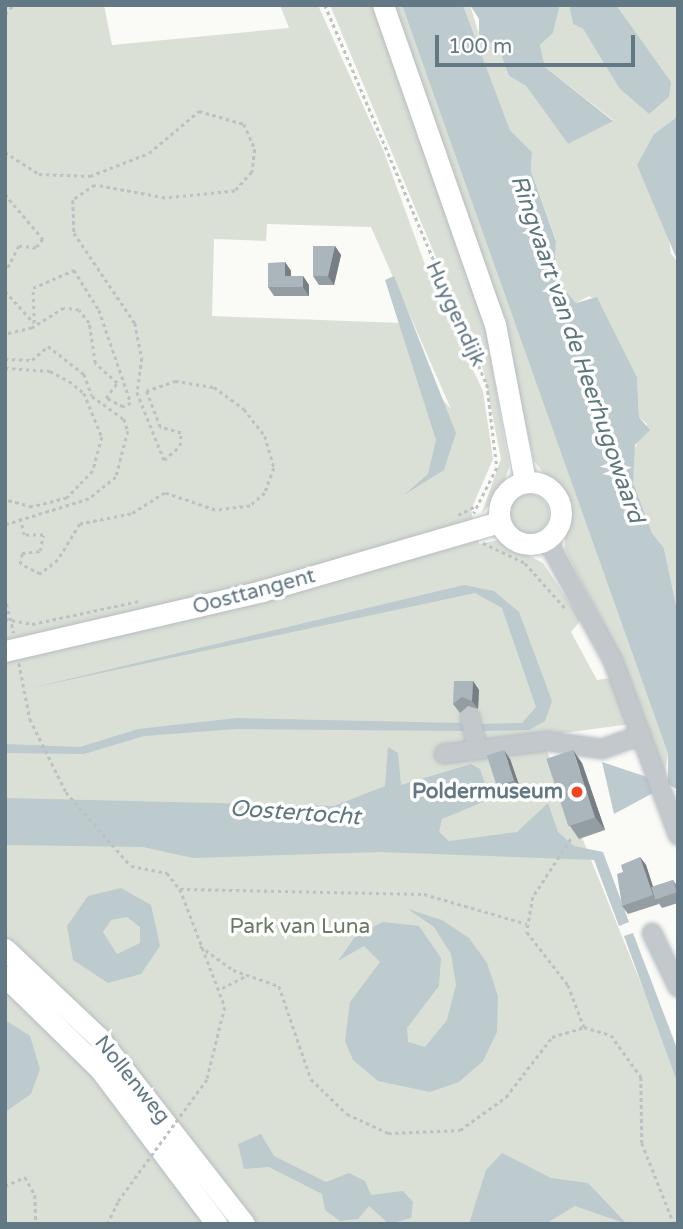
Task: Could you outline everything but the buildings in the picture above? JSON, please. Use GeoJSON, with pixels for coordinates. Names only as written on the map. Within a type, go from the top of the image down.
{"type":"FeatureCollection","features":[{"type":"Feature","properties":{"kind":"main road","name":"Huygendijk"},"geometry":{"type":"LineString","coordinates":[[383,5],[495,324],[526,482]]}},
{"type":"Feature","properties":{"kind":"main road"},"geometry":{"type":"LineString","coordinates":[[526,482],[544,485],[561,507],[559,525],[547,540],[523,544],[499,522],[503,496],[526,482]]}},
{"type":"Feature","properties":{"kind":"main road","name":"Oosttangent"},"geometry":{"type":"LineString","coordinates":[[11,649],[262,591],[499,522]]}},
{"type":"Feature","properties":{"kind":"main road","name":"Nollenweg"},"geometry":{"type":"LineString","coordinates":[[5,949],[98,1037],[244,1224]]}},
{"type":"Feature","properties":{"kind":"main road","name":"Nollenweg"},"geometry":{"type":"LineString","coordinates":[[5,976],[100,1069],[217,1224]]}},
{"type":"Feature","properties":{"kind":"street"},"geometry":{"type":"LineString","coordinates":[[547,540],[589,613],[642,735],[678,835]]}},
{"type":"Feature","properties":{"kind":"street"},"geometry":{"type":"LineString","coordinates":[[470,717],[477,747]]}},
{"type":"Feature","properties":{"kind":"street"},"geometry":{"type":"LineString","coordinates":[[444,754],[477,747],[547,741],[602,749],[642,735]]}},
{"type":"Feature","properties":{"kind":"street"},"geometry":{"type":"LineString","coordinates":[[652,933],[678,987]]}},
{"type":"Feature","properties":{"kind":"path"},"geometry":{"type":"LineString","coordinates":[[5,14],[13,5]]}},
{"type":"Feature","properties":{"kind":"path","name":"Huygendijk"},"geometry":{"type":"LineString","coordinates":[[325,5],[486,384],[497,468],[475,506],[479,528]]}},
{"type":"Feature","properties":{"kind":"path"},"geometry":{"type":"LineString","coordinates":[[5,152],[39,174],[90,176],[149,153],[199,111],[244,124],[256,149],[252,172],[235,191],[165,198],[95,185],[81,189],[73,200],[74,233],[135,323],[142,358],[137,392],[164,460],[180,446],[181,433],[160,427],[146,391],[175,381],[214,387],[244,409],[265,436],[274,467],[265,494],[250,506],[215,510],[167,493],[131,514],[80,524],[64,539],[58,560],[40,574],[20,564],[22,553],[40,551],[43,535],[24,535],[20,518]]}},
{"type":"Feature","properties":{"kind":"path"},"geometry":{"type":"LineString","coordinates":[[5,194],[43,239],[36,248],[19,246],[5,274]]}},
{"type":"Feature","properties":{"kind":"path"},"geometry":{"type":"LineString","coordinates":[[5,291],[34,323],[33,288],[74,270],[99,310],[131,403],[123,407],[106,398],[117,383],[95,363],[89,323],[79,310],[64,308],[32,328],[5,334]]}},
{"type":"Feature","properties":{"kind":"path"},"geometry":{"type":"LineString","coordinates":[[5,359],[32,360],[48,346],[84,374],[98,402],[128,424],[119,446],[121,468],[110,484],[79,504],[20,518],[5,525]]}},
{"type":"Feature","properties":{"kind":"path"},"geometry":{"type":"LineString","coordinates":[[5,368],[40,369],[69,381],[84,393],[102,438],[93,471],[67,498],[32,507],[5,500]]}},
{"type":"Feature","properties":{"kind":"path"},"geometry":{"type":"LineString","coordinates":[[479,528],[486,547],[525,563],[563,608],[589,613]]}},
{"type":"Feature","properties":{"kind":"path"},"geometry":{"type":"LineString","coordinates":[[5,597],[11,622],[11,649],[47,758],[66,792],[118,853],[137,870],[167,873],[180,889],[200,946],[221,989],[224,1025],[207,1079],[118,1201],[107,1224]]}},
{"type":"Feature","properties":{"kind":"path"},"geometry":{"type":"LineString","coordinates":[[5,619],[11,622]]}},
{"type":"Feature","properties":{"kind":"path"},"geometry":{"type":"LineString","coordinates":[[571,839],[559,862],[533,897],[527,925],[529,939],[568,985],[584,1027]]}},
{"type":"Feature","properties":{"kind":"path"},"geometry":{"type":"LineString","coordinates":[[180,889],[424,894],[527,925]]}},
{"type":"Feature","properties":{"kind":"path"},"geometry":{"type":"LineString","coordinates":[[200,946],[247,975],[279,986],[300,1061],[326,1097],[388,1133],[460,1130],[506,1097],[552,1037],[584,1027],[621,1043],[641,1077],[642,1143],[674,1224]]}},
{"type":"Feature","properties":{"kind":"path"},"geometry":{"type":"LineString","coordinates":[[221,989],[247,975]]}},
{"type":"Feature","properties":{"kind":"path"},"geometry":{"type":"LineString","coordinates":[[5,1186],[25,1177],[35,1195],[36,1224]]}},
{"type":"Feature","properties":{"kind":"green space","name":"Park van Luna"},"geometry":{"type":"Polygon","coordinates":[[[5,5],[104,5],[112,45],[289,28],[280,5],[318,5],[384,152],[432,284],[483,391],[493,459],[471,510],[479,544],[499,540],[543,563],[581,620],[571,632],[597,680],[612,678],[631,724],[541,736],[678,1075],[678,1224],[5,1224],[5,5]],[[267,224],[266,241],[214,239],[212,316],[400,323],[414,367],[451,409],[371,227],[267,224]]]}},
{"type":"Feature","properties":{"kind":"green space"},"geometry":{"type":"Polygon","coordinates":[[[330,5],[374,5],[483,312],[509,467],[502,489],[481,515],[501,459],[484,372],[330,5]]]}},
{"type":"Feature","properties":{"kind":"green space"},"geometry":{"type":"Polygon","coordinates":[[[390,5],[402,5],[421,57],[668,754],[665,775],[619,655],[565,549],[564,499],[534,461],[510,354],[390,5]]]}},
{"type":"Feature","properties":{"kind":"green space"},"geometry":{"type":"Polygon","coordinates":[[[463,5],[470,5],[479,34],[499,49],[509,76],[526,86],[568,144],[613,120],[545,67],[540,45],[553,33],[560,5],[569,5],[573,24],[583,29],[619,88],[616,5],[678,5],[678,116],[654,134],[671,254],[678,262],[678,615],[664,548],[652,533],[633,482],[631,456],[647,424],[639,417],[637,377],[600,303],[589,296],[576,303],[554,277],[556,240],[531,171],[532,152],[510,130],[463,5]]]}},
{"type":"Feature","properties":{"kind":"green space"},"geometry":{"type":"Polygon","coordinates":[[[529,494],[537,495],[543,500],[548,506],[548,522],[543,528],[537,533],[529,534],[521,533],[515,528],[510,522],[509,514],[510,506],[515,500],[521,495],[529,494]]]}},
{"type":"Feature","properties":{"kind":"water","name":"Ringvaart van de Heerhugowaard"},"geometry":{"type":"Polygon","coordinates":[[[402,5],[463,5],[510,130],[532,152],[531,171],[556,241],[554,277],[576,303],[597,297],[637,377],[639,417],[650,430],[635,445],[633,482],[652,533],[664,548],[678,615],[678,790],[668,784],[668,754],[402,5]]]}},
{"type":"Feature","properties":{"kind":"water"},"geometry":{"type":"Polygon","coordinates":[[[470,5],[560,5],[553,33],[540,45],[545,67],[613,121],[568,144],[526,86],[509,76],[499,49],[479,34],[479,19],[470,5]]]}},
{"type":"Feature","properties":{"kind":"water"},"geometry":{"type":"Polygon","coordinates":[[[569,5],[616,5],[671,82],[669,97],[649,114],[619,88],[583,29],[573,24],[569,5]]]}},
{"type":"Feature","properties":{"kind":"water"},"geometry":{"type":"Polygon","coordinates":[[[678,116],[678,262],[637,165],[654,134],[678,116]]]}},
{"type":"Feature","properties":{"kind":"water"},"geometry":{"type":"Polygon","coordinates":[[[394,276],[456,433],[444,470],[404,495],[428,474],[436,440],[385,280],[394,276]]]}},
{"type":"Feature","properties":{"kind":"water"},"geometry":{"type":"Polygon","coordinates":[[[464,585],[494,591],[519,612],[552,701],[545,721],[529,730],[480,731],[480,724],[522,723],[536,707],[502,608],[475,593],[31,688],[464,585]]]}},
{"type":"Feature","properties":{"kind":"water"},"geometry":{"type":"Polygon","coordinates":[[[237,718],[463,723],[463,731],[237,729],[144,736],[84,754],[5,753],[5,744],[80,747],[138,729],[237,718]]]}},
{"type":"Feature","properties":{"kind":"water","name":"Oostertocht"},"geometry":{"type":"Polygon","coordinates":[[[388,747],[398,753],[401,785],[471,764],[480,769],[488,792],[483,802],[442,819],[439,832],[449,841],[517,832],[548,803],[558,832],[574,846],[603,852],[629,922],[619,926],[594,860],[380,852],[193,858],[143,847],[5,845],[5,798],[334,806],[385,786],[388,747]]]}},
{"type":"Feature","properties":{"kind":"water"},"geometry":{"type":"Polygon","coordinates":[[[602,762],[647,777],[653,793],[614,814],[602,762]]]}},
{"type":"Feature","properties":{"kind":"water"},"geometry":{"type":"Polygon","coordinates":[[[121,888],[151,905],[160,946],[141,974],[108,983],[73,960],[67,926],[88,896],[121,888]],[[127,917],[111,920],[103,932],[117,954],[140,943],[140,927],[127,917]]]}},
{"type":"Feature","properties":{"kind":"water"},"geometry":{"type":"Polygon","coordinates":[[[408,909],[442,920],[469,938],[487,963],[498,996],[497,1032],[483,1061],[459,1082],[430,1092],[378,1081],[353,1060],[345,1041],[350,1002],[380,962],[364,946],[338,961],[357,934],[383,922],[419,926],[441,958],[439,986],[407,1028],[408,1042],[425,1047],[447,1020],[456,985],[451,954],[434,927],[408,909]]]}},
{"type":"Feature","properties":{"kind":"water"},"geometry":{"type":"Polygon","coordinates":[[[633,933],[678,1051],[678,1084],[624,936],[633,933]]]}},
{"type":"Feature","properties":{"kind":"water"},"geometry":{"type":"Polygon","coordinates":[[[5,1020],[30,1036],[40,1069],[31,1094],[5,1112],[5,1020]]]}},
{"type":"Feature","properties":{"kind":"water"},"geometry":{"type":"Polygon","coordinates":[[[261,1134],[274,1156],[326,1182],[349,1173],[365,1181],[371,1195],[403,1191],[413,1202],[411,1218],[389,1224],[369,1206],[358,1219],[340,1221],[325,1210],[322,1194],[269,1167],[244,1169],[238,1144],[261,1134]]]}},
{"type":"Feature","properties":{"kind":"water"},"geometry":{"type":"Polygon","coordinates":[[[502,1153],[551,1178],[588,1183],[627,1224],[575,1206],[545,1224],[469,1224],[486,1170],[502,1153]]]}},
{"type":"Feature","properties":{"kind":"place","name":"Poldermuseum"},"geometry":{"type":"Point","coordinates":[577,792]}}]}
